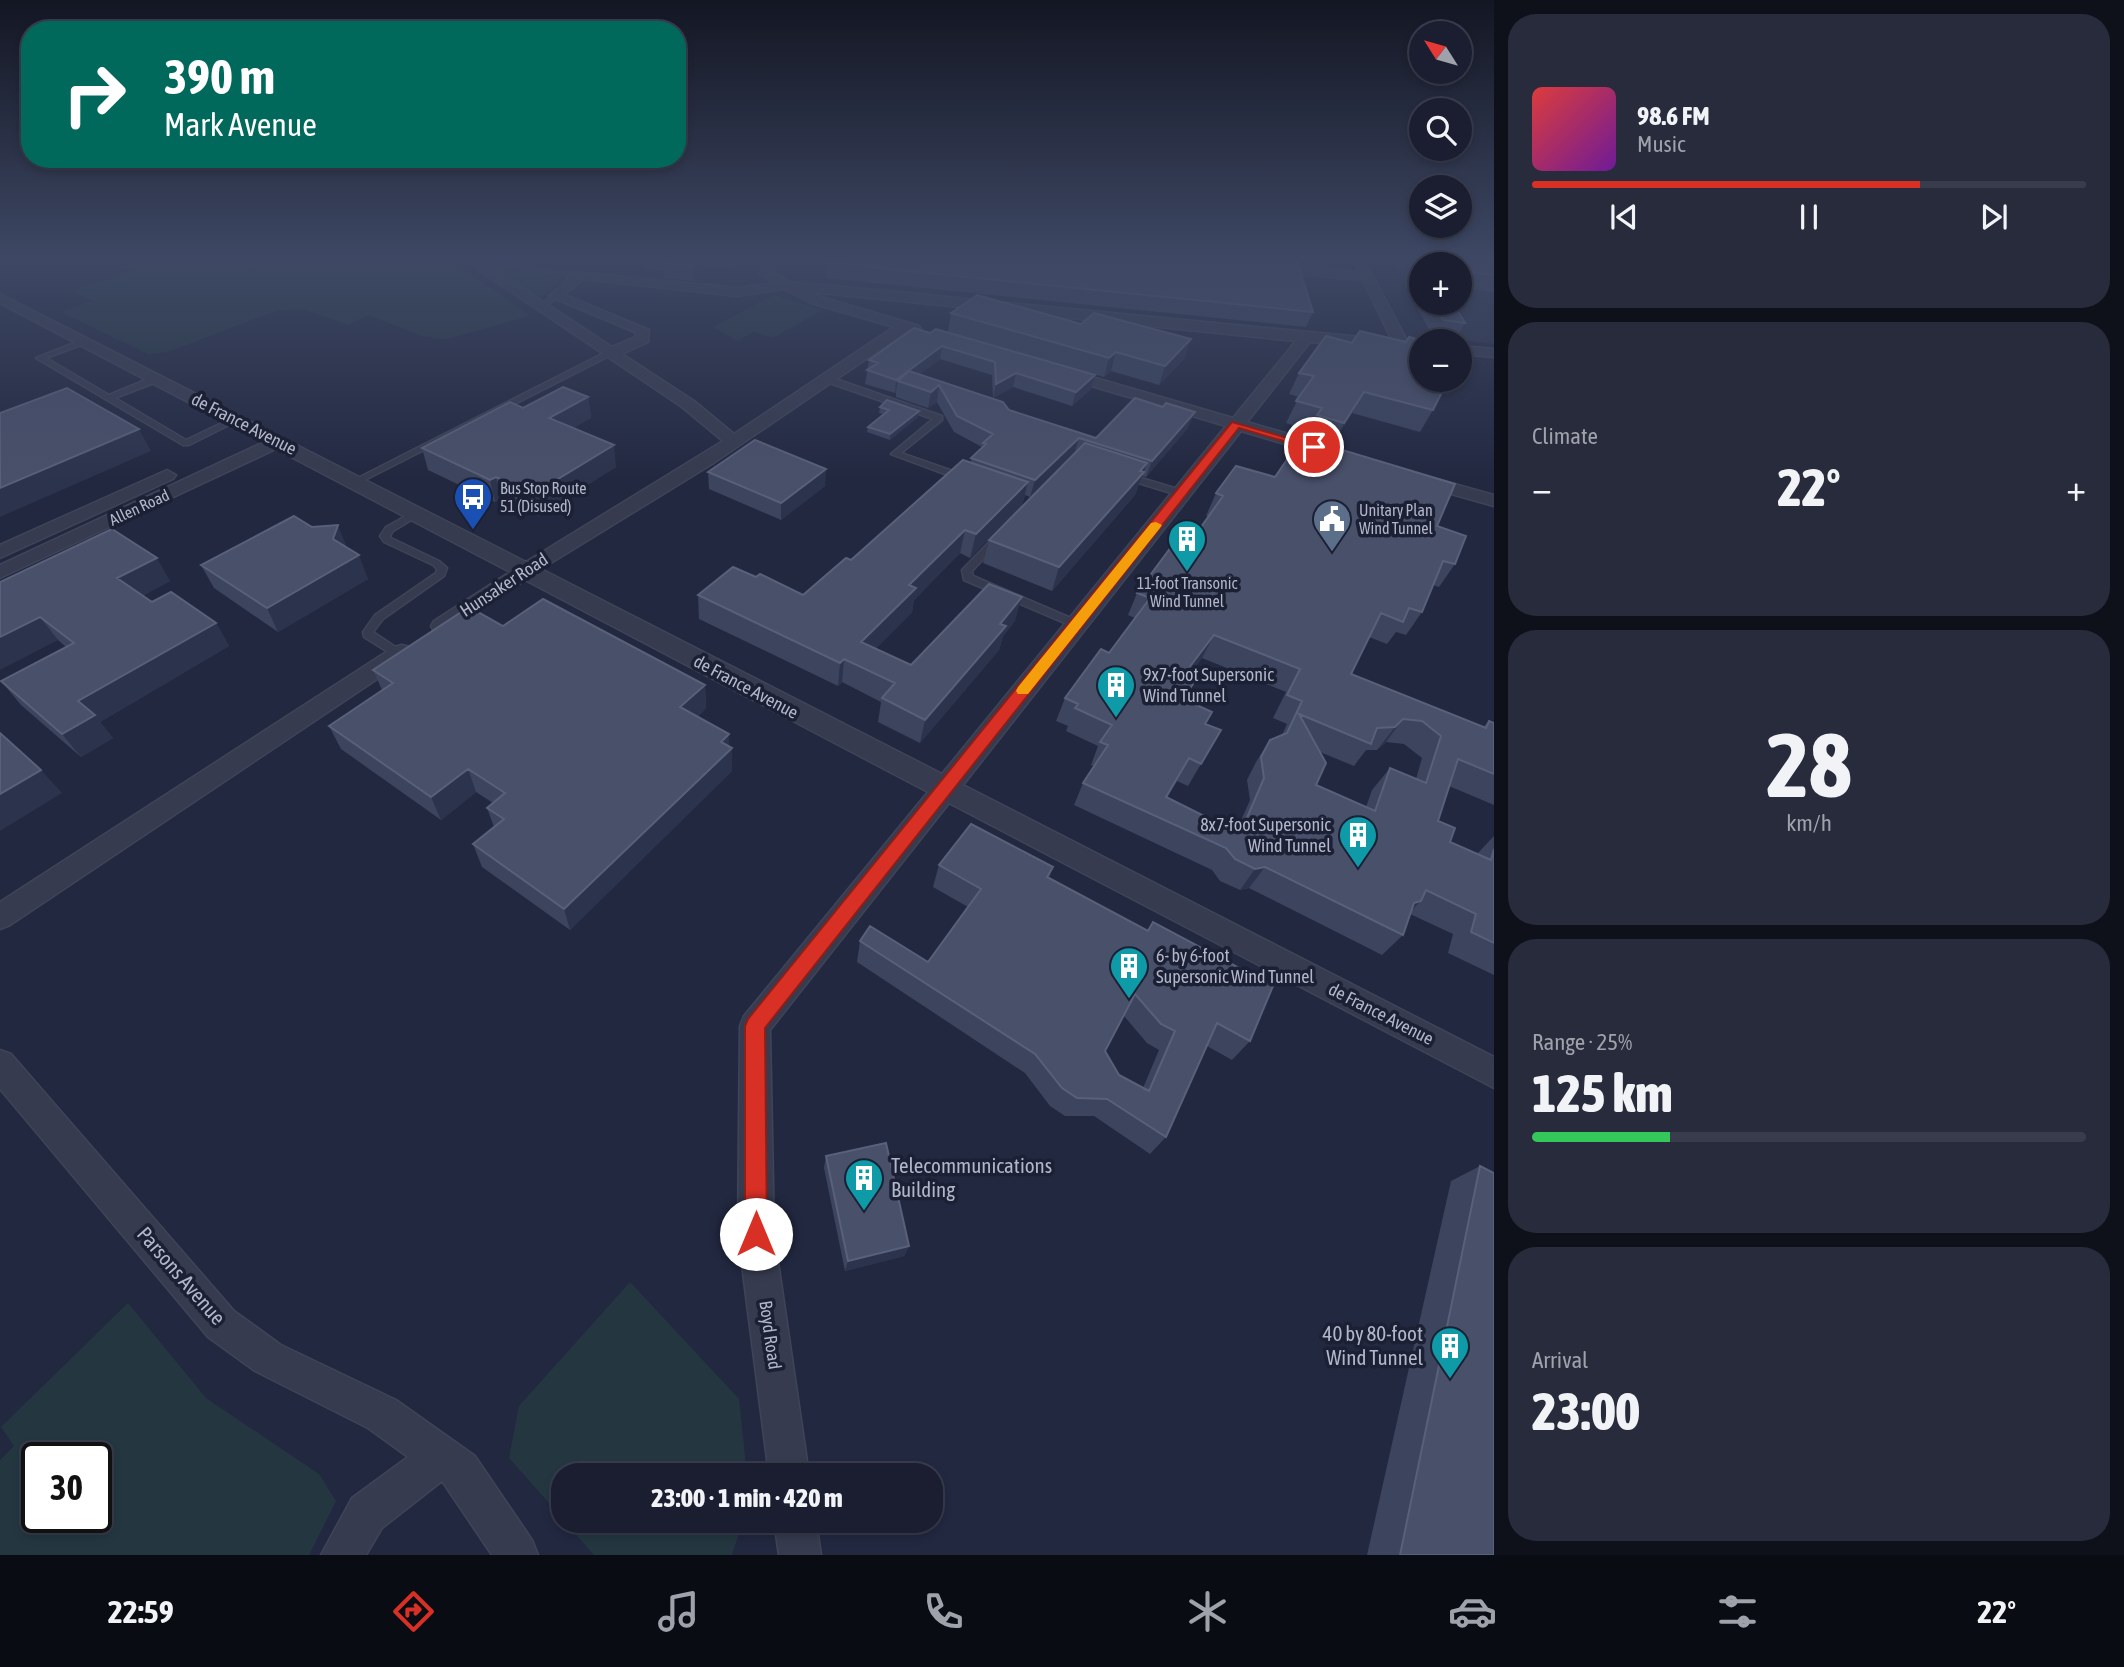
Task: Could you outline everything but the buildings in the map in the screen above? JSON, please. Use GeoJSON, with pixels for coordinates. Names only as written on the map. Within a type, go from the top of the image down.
{"type":"FeatureCollection","features":[{"type":"Feature","properties":{"kind":"street","name":"de France Avenue"},"geometry":{"type":"LineString","coordinates":[[69,334],[1494,1073]]}},
{"type":"Feature","properties":{"kind":"street"},"geometry":{"type":"LineString","coordinates":[[581,334],[688,404],[720,432],[735,441]]}},
{"type":"Feature","properties":{"kind":"street"},"geometry":{"type":"LineString","coordinates":[[611,353],[643,340],[642,334]]}},
{"type":"Feature","properties":{"kind":"street","name":"Hunsaker Road"},"geometry":{"type":"LineString","coordinates":[[0,917],[525,571],[735,441],[894,334]]}},
{"type":"Feature","properties":{"kind":"street"},"geometry":{"type":"LineString","coordinates":[[1262,334],[1409,345]]}},
{"type":"Feature","properties":{"kind":"street"},"geometry":{"type":"LineString","coordinates":[[1396,334],[1401,344]]}},
{"type":"Feature","properties":{"kind":"street","name":"Boyd Road"},"geometry":{"type":"LineString","coordinates":[[787,1463],[756,1234],[755,1026],[1306,338]]}},
{"type":"Feature","properties":{"kind":"street"},"geometry":{"type":"LineString","coordinates":[[1472,351],[1494,353]]}},
{"type":"Feature","properties":{"kind":"street"},"geometry":{"type":"LineString","coordinates":[[1051,369],[1352,459]]}},
{"type":"Feature","properties":{"kind":"street","name":"Allen Road"},"geometry":{"type":"LineString","coordinates":[[0,552],[269,437]]}},
{"type":"Feature","properties":{"kind":"street","name":"Allen Road"},"geometry":{"type":"LineString","coordinates":[[0,572],[269,437]]}},
{"type":"Feature","properties":{"kind":"street"},"geometry":{"type":"LineString","coordinates":[[1404,474],[1494,501]]}},
{"type":"Feature","properties":{"kind":"street","name":"Parsons Avenue"},"geometry":{"type":"LineString","coordinates":[[0,1065],[221,1324],[268,1358],[382,1414],[442,1456],[461,1471],[517,1555]]}},
{"type":"Feature","properties":{"kind":"street"},"geometry":{"type":"LineString","coordinates":[[342,1555],[367,1513],[442,1456]]}},
{"type":"Feature","properties":{"kind":"street"},"geometry":{"type":"LineString","coordinates":[[797,1533],[800,1555]]}},
{"type":"Feature","properties":{"kind":"lane"},"geometry":{"type":"LineString","coordinates":[[85,342],[40,358],[186,443],[236,420]]}},
{"type":"Feature","properties":{"kind":"lane"},"geometry":{"type":"LineString","coordinates":[[354,482],[611,353]]}},
{"type":"Feature","properties":{"kind":"lane"},"geometry":{"type":"LineString","coordinates":[[108,398],[156,379]]}},
{"type":"Feature","properties":{"kind":"lane"},"geometry":{"type":"LineString","coordinates":[[827,379],[939,418],[895,454],[970,481]]}},
{"type":"Feature","properties":{"kind":"lane"},"geometry":{"type":"LineString","coordinates":[[1119,474],[1181,493]]}},
{"type":"Feature","properties":{"kind":"lane"},"geometry":{"type":"LineString","coordinates":[[399,655],[368,635],[368,632],[379,617],[441,574],[442,568],[436,563],[387,540],[385,536],[389,529],[415,514]]}},
{"type":"Feature","properties":{"kind":"lane"},"geometry":{"type":"LineString","coordinates":[[1004,532],[967,570],[968,578],[1076,624]]}},
{"type":"Feature","properties":{"kind":"shaded area"},"geometry":{"type":"Polygon","coordinates":[[[106,334],[216,334],[168,352],[148,354],[106,334]]]}},
{"type":"Feature","properties":{"kind":"shaded area"},"geometry":{"type":"Polygon","coordinates":[[[416,334],[467,334],[447,339],[416,334]]]}},
{"type":"Feature","properties":{"kind":"shaded area"},"geometry":{"type":"Polygon","coordinates":[[[725,334],[750,334],[738,341],[725,334]]]}},
{"type":"Feature","properties":{"kind":"shaded area"},"geometry":{"type":"Polygon","coordinates":[[[758,334],[781,334],[773,338],[758,334]]]}},
{"type":"Feature","properties":{"kind":"shaded area"},"geometry":{"type":"Polygon","coordinates":[[[1472,334],[1494,334],[1494,344],[1472,341],[1472,334]]]}},
{"type":"Feature","properties":{"kind":"shaded area"},"geometry":{"type":"Polygon","coordinates":[[[630,1282],[739,1399],[746,1463],[551,1463],[551,1505],[509,1458],[519,1406],[630,1282]]]}},
{"type":"Feature","properties":{"kind":"shaded area"},"geometry":{"type":"Polygon","coordinates":[[[128,1303],[206,1398],[319,1474],[336,1501],[309,1555],[0,1555],[0,1460],[14,1446],[1,1427],[128,1303]]]}},
{"type":"Feature","properties":{"kind":"shaded area"},"geometry":{"type":"Polygon","coordinates":[[[575,1533],[739,1533],[732,1555],[594,1555],[575,1533]]]}},
{"type":"Feature","properties":{"kind":"slow traffic"},"geometry":{"type":"LineString","coordinates":[[1023,691],[1156,525]]}},
{"type":"Feature","properties":{"kind":"place","name":"Bus Stop Route 51 (Disused)"},"geometry":{"type":"Point","coordinates":[473,531]}},
{"type":"Feature","properties":{"kind":"place","name":"Unitary Plan Wind Tunnel"},"geometry":{"type":"Point","coordinates":[1332,553]}},
{"type":"Feature","properties":{"kind":"place","name":"11-foot Transonic Wind Tunnel"},"geometry":{"type":"Point","coordinates":[1187,573]}},
{"type":"Feature","properties":{"kind":"place","name":"9x7-foot Supersonic Wind Tunnel"},"geometry":{"type":"Point","coordinates":[1116,719]}},
{"type":"Feature","properties":{"kind":"place","name":"8x7-foot Supersonic Wind Tunnel"},"geometry":{"type":"Point","coordinates":[1358,869]}},
{"type":"Feature","properties":{"kind":"place","name":"6- by 6-foot Supersonic Wind Tunnel"},"geometry":{"type":"Point","coordinates":[1129,1000]}},
{"type":"Feature","properties":{"kind":"place","name":"Telecommunications Building"},"geometry":{"type":"Point","coordinates":[864,1212]}},
{"type":"Feature","properties":{"kind":"place","name":"40 by 80-foot Wind Tunnel"},"geometry":{"type":"Point","coordinates":[1450,1380]}},
{"type":"Feature","properties":{"kind":"route"},"geometry":{"type":"LineString","coordinates":[[756,1234],[755,1026],[1236,424],[1314,447]]}}]}
